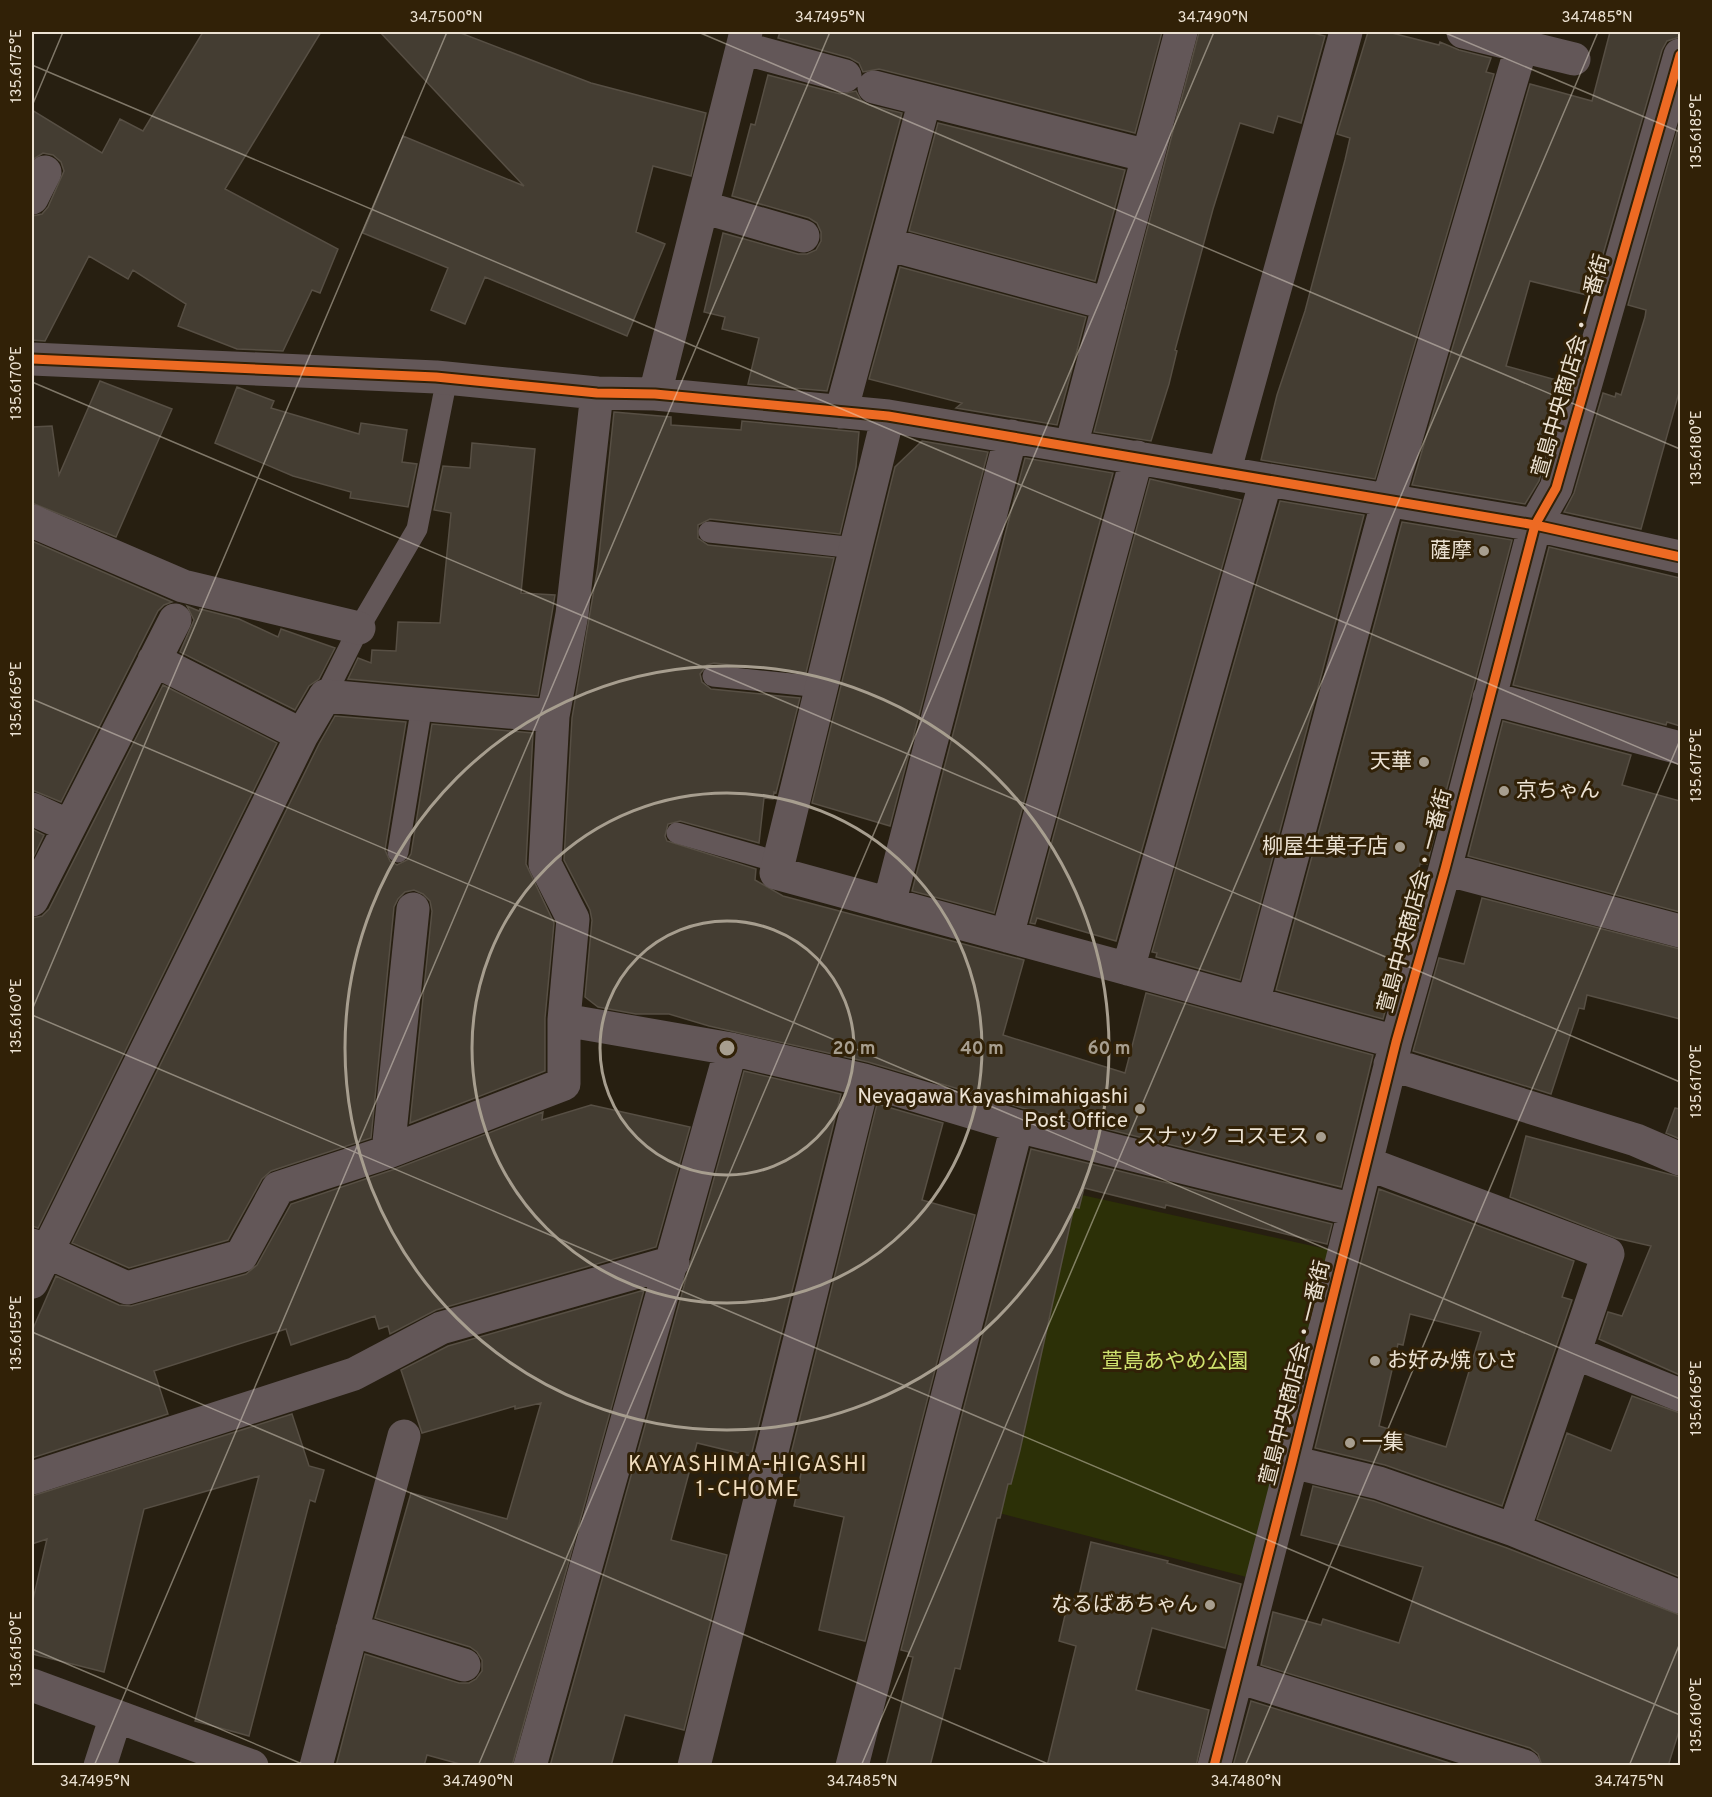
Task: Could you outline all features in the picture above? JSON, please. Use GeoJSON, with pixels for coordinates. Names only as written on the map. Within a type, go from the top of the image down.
{"type":"FeatureCollection","features":[{"type":"Feature","properties":{"kind":"street"},"geometry":{"type":"LineString","coordinates":[[1071,446],[1181,32]]}},
{"type":"Feature","properties":{"kind":"street"},"geometry":{"type":"LineString","coordinates":[[1224,473],[1347,32]]}},
{"type":"Feature","properties":{"kind":"street"},"geometry":{"type":"LineString","coordinates":[[1463,32],[1521,48],[1574,59]]}},
{"type":"Feature","properties":{"kind":"street"},"geometry":{"type":"LineString","coordinates":[[655,394],[744,40],[859,81],[925,100],[1148,156]]}},
{"type":"Feature","properties":{"kind":"street"},"geometry":{"type":"LineString","coordinates":[[1253,1003],[1388,501],[1521,48]]}},
{"type":"Feature","properties":{"kind":"street","name":"萱島中央商店会・一番街"},"geometry":{"type":"LineString","coordinates":[[1214,1766],[1393,1053],[1445,869],[1535,525],[1556,488],[1680,55]]}},
{"type":"Feature","properties":{"kind":"street"},"geometry":{"type":"LineString","coordinates":[[842,412],[925,100]]}},
{"type":"Feature","properties":{"kind":"street"},"geometry":{"type":"LineString","coordinates":[[702,207],[803,236]]}},
{"type":"Feature","properties":{"kind":"street"},"geometry":{"type":"LineString","coordinates":[[887,244],[1109,304]]}},
{"type":"Feature","properties":{"kind":"street"},"geometry":{"type":"LineString","coordinates":[[32,359],[447,378],[597,393],[655,394],[888,416],[1535,525],[1680,557]]}},
{"type":"Feature","properties":{"kind":"street"},"geometry":{"type":"LineString","coordinates":[[39,1249],[127,1288],[241,1256],[278,1188],[388,1152],[564,1084],[564,1020],[573,919],[545,864],[553,716],[572,614],[597,393]]}},
{"type":"Feature","properties":{"kind":"street"},"geometry":{"type":"LineString","coordinates":[[888,416],[776,873],[1253,1003],[1636,1140],[1680,1159]]}},
{"type":"Feature","properties":{"kind":"street"},"geometry":{"type":"LineString","coordinates":[[889,904],[1011,436]]}},
{"type":"Feature","properties":{"kind":"street"},"geometry":{"type":"LineString","coordinates":[[1007,936],[1137,457]]}},
{"type":"Feature","properties":{"kind":"street"},"geometry":{"type":"LineString","coordinates":[[1128,969],[1266,480]]}},
{"type":"Feature","properties":{"kind":"street"},"geometry":{"type":"LineString","coordinates":[[34,528],[183,586],[359,628]]}},
{"type":"Feature","properties":{"kind":"street"},"geometry":{"type":"LineString","coordinates":[[32,900],[175,620]]}},
{"type":"Feature","properties":{"kind":"street"},"geometry":{"type":"LineString","coordinates":[[154,660],[302,735]]}},
{"type":"Feature","properties":{"kind":"street"},"geometry":{"type":"LineString","coordinates":[[32,1282],[39,1249],[302,735],[325,696],[553,716]]}},
{"type":"Feature","properties":{"kind":"street"},"geometry":{"type":"LineString","coordinates":[[1490,698],[1680,748]]}},
{"type":"Feature","properties":{"kind":"street"},"geometry":{"type":"LineString","coordinates":[[32,809],[69,826]]}},
{"type":"Feature","properties":{"kind":"street"},"geometry":{"type":"LineString","coordinates":[[1445,869],[1680,931]]}},
{"type":"Feature","properties":{"kind":"street"},"geometry":{"type":"LineString","coordinates":[[388,1152],[413,909]]}},
{"type":"Feature","properties":{"kind":"street"},"geometry":{"type":"LineString","coordinates":[[564,1020],[731,1050],[864,1080],[1017,1126],[1354,1210]]}},
{"type":"Feature","properties":{"kind":"street"},"geometry":{"type":"LineString","coordinates":[[530,1766],[731,1050]]}},
{"type":"Feature","properties":{"kind":"street"},"geometry":{"type":"LineString","coordinates":[[694,1766],[864,1080]]}},
{"type":"Feature","properties":{"kind":"street"},"geometry":{"type":"LineString","coordinates":[[852,1766],[1017,1126]]}},
{"type":"Feature","properties":{"kind":"street"},"geometry":{"type":"LineString","coordinates":[[1366,1163],[1608,1254],[1514,1530]]}},
{"type":"Feature","properties":{"kind":"street"},"geometry":{"type":"LineString","coordinates":[[32,1478],[354,1374],[441,1328],[673,1262]]}},
{"type":"Feature","properties":{"kind":"street"},"geometry":{"type":"LineString","coordinates":[[1575,1353],[1680,1395]]}},
{"type":"Feature","properties":{"kind":"street"},"geometry":{"type":"LineString","coordinates":[[316,1766],[404,1436]]}},
{"type":"Feature","properties":{"kind":"street"},"geometry":{"type":"LineString","coordinates":[[1292,1462],[1379,1483],[1514,1530],[1680,1597]]}},
{"type":"Feature","properties":{"kind":"street"},"geometry":{"type":"LineString","coordinates":[[352,1630],[464,1665]]}},
{"type":"Feature","properties":{"kind":"street"},"geometry":{"type":"LineString","coordinates":[[1238,1677],[1524,1766]]}},
{"type":"Feature","properties":{"kind":"street"},"geometry":{"type":"LineString","coordinates":[[32,1685],[252,1766]]}},
{"type":"Feature","properties":{"kind":"street"},"geometry":{"type":"LineString","coordinates":[[100,1766],[116,1716]]}},
{"type":"Feature","properties":{"kind":"lane"},"geometry":{"type":"LineString","coordinates":[[325,696],[359,628],[417,529],[447,378]]}},
{"type":"Feature","properties":{"kind":"lane"},"geometry":{"type":"LineString","coordinates":[[709,532],[855,549]]}},
{"type":"Feature","properties":{"kind":"lane"},"geometry":{"type":"LineString","coordinates":[[713,676],[821,687]]}},
{"type":"Feature","properties":{"kind":"lane"},"geometry":{"type":"LineString","coordinates":[[398,852],[422,705]]}},
{"type":"Feature","properties":{"kind":"lane"},"geometry":{"type":"LineString","coordinates":[[677,833],[778,862]]}},
{"type":"Feature","properties":{"kind":"green space","name":"萱島あやめ公園"},"geometry":{"type":"Polygon","coordinates":[[[1073,1193],[1344,1253],[1262,1581],[999,1513],[1073,1193]]]}},
{"type":"Feature","properties":{"kind":"building"},"geometry":{"type":"Polygon","coordinates":[[[203,32],[321,32],[225,189],[338,249],[320,293],[312,290],[283,351],[237,349],[178,326],[186,304],[133,270],[128,279],[89,256],[45,341],[32,340],[32,216],[42,214],[48,207],[64,171],[61,162],[53,155],[43,153],[32,160],[32,110],[102,153],[120,119],[143,131],[203,32]]]}},
{"type":"Feature","properties":{"kind":"building"},"geometry":{"type":"Polygon","coordinates":[[[380,32],[458,32],[591,83],[706,113],[691,176],[653,166],[636,232],[665,244],[627,336],[485,277],[465,324],[431,310],[448,268],[363,233],[403,136],[524,186],[380,32]]]}},
{"type":"Feature","properties":{"kind":"building"},"geometry":{"type":"Polygon","coordinates":[[[780,32],[1162,32],[1135,133],[879,69],[863,72],[859,63],[850,58],[778,38],[780,32]]]}},
{"type":"Feature","properties":{"kind":"building"},"geometry":{"type":"Polygon","coordinates":[[[1199,32],[1309,32],[1325,36],[1301,123],[1278,116],[1273,133],[1240,123],[1213,209],[1175,350],[1177,351],[1169,384],[1151,441],[1094,432],[1199,32]]]}},
{"type":"Feature","properties":{"kind":"building"},"geometry":{"type":"Polygon","coordinates":[[[1368,32],[1388,32],[1439,45],[1440,42],[1459,50],[1491,58],[1486,72],[1494,74],[1375,479],[1261,460],[1277,395],[1305,311],[1345,160],[1350,138],[1337,134],[1368,32]]]}},
{"type":"Feature","properties":{"kind":"building"},"geometry":{"type":"Polygon","coordinates":[[[1610,32],[1680,32],[1680,37],[1667,41],[1662,50],[1591,296],[1530,281],[1506,366],[1567,383],[1539,481],[1525,504],[1412,485],[1530,84],[1592,101],[1610,32]]]}},
{"type":"Feature","properties":{"kind":"building"},"geometry":{"type":"Polygon","coordinates":[[[768,75],[840,94],[856,91],[861,100],[869,105],[902,113],[827,391],[748,384],[759,338],[722,329],[725,317],[704,312],[723,233],[798,254],[807,254],[816,250],[821,241],[821,232],[817,223],[809,218],[732,196],[751,124],[755,125],[768,75]]]}},
{"type":"Feature","properties":{"kind":"building"},"geometry":{"type":"Polygon","coordinates":[[[1680,121],[1680,389],[1641,529],[1564,512],[1574,493],[1603,393],[1615,397],[1616,393],[1621,395],[1645,317],[1646,310],[1628,305],[1680,121]]]}},
{"type":"Feature","properties":{"kind":"building"},"geometry":{"type":"Polygon","coordinates":[[[938,123],[1125,170],[1095,281],[909,231],[938,123]]]}},
{"type":"Feature","properties":{"kind":"building"},"geometry":{"type":"Polygon","coordinates":[[[900,267],[1086,317],[1057,425],[956,408],[962,403],[869,379],[900,267]]]}},
{"type":"Feature","properties":{"kind":"building"},"geometry":{"type":"Polygon","coordinates":[[[100,381],[172,409],[116,537],[32,503],[32,427],[52,426],[59,475],[100,381]]]}},
{"type":"Feature","properties":{"kind":"building"},"geometry":{"type":"Polygon","coordinates":[[[237,387],[274,401],[271,408],[359,434],[361,423],[407,430],[402,462],[417,464],[408,507],[350,498],[351,492],[293,476],[215,443],[237,387]]]}},
{"type":"Feature","properties":{"kind":"building"},"geometry":{"type":"Polygon","coordinates":[[[614,412],[671,417],[671,425],[741,430],[742,421],[859,432],[856,467],[840,534],[710,519],[698,525],[698,538],[708,545],[834,558],[806,673],[714,663],[707,665],[700,674],[702,682],[711,689],[800,698],[776,793],[774,792],[773,799],[764,798],[759,843],[680,821],[668,824],[665,836],[667,841],[756,869],[755,880],[783,896],[1024,960],[1003,1035],[1125,1073],[1146,993],[1373,1055],[1341,1187],[1022,1108],[868,1062],[709,1026],[669,1014],[636,1014],[598,1007],[585,997],[592,920],[590,910],[564,860],[572,718],[598,566],[614,412]]]}},
{"type":"Feature","properties":{"kind":"building"},"geometry":{"type":"Polygon","coordinates":[[[922,441],[988,452],[890,826],[812,803],[895,467],[922,441]]]}},
{"type":"Feature","properties":{"kind":"building"},"geometry":{"type":"Polygon","coordinates":[[[472,443],[535,449],[521,593],[555,595],[538,696],[348,679],[358,658],[371,663],[372,650],[396,651],[398,622],[440,623],[451,513],[434,510],[443,466],[470,468],[472,443]]]}},
{"type":"Feature","properties":{"kind":"building"},"geometry":{"type":"Polygon","coordinates":[[[1025,458],[1113,473],[994,913],[912,891],[1025,458]]]}},
{"type":"Feature","properties":{"kind":"building"},"geometry":{"type":"Polygon","coordinates":[[[1150,479],[1241,500],[1116,941],[1037,918],[1035,924],[1030,923],[1150,479]]]}},
{"type":"Feature","properties":{"kind":"building"},"geometry":{"type":"Polygon","coordinates":[[[1280,501],[1364,515],[1240,980],[1156,957],[1157,953],[1152,952],[1280,501]]]}},
{"type":"Feature","properties":{"kind":"building"},"geometry":{"type":"Polygon","coordinates":[[[1402,522],[1512,540],[1427,864],[1420,864],[1399,946],[1403,948],[1383,1019],[1276,990],[1402,522]]]}},
{"type":"Feature","properties":{"kind":"building"},"geometry":{"type":"Polygon","coordinates":[[[32,541],[172,602],[164,605],[158,611],[61,802],[32,790],[32,541]]]}},
{"type":"Feature","properties":{"kind":"building"},"geometry":{"type":"Polygon","coordinates":[[[1549,547],[1680,578],[1680,726],[1667,722],[1666,725],[1513,685],[1549,547]]]}},
{"type":"Feature","properties":{"kind":"building"},"geometry":{"type":"Polygon","coordinates":[[[187,606],[199,611],[200,609],[239,619],[278,637],[281,629],[335,648],[319,679],[309,686],[295,710],[180,652],[194,620],[187,606]]]}},
{"type":"Feature","properties":{"kind":"building"},"geometry":{"type":"Polygon","coordinates":[[[163,685],[277,743],[38,1228],[32,1226],[32,918],[42,916],[49,909],[163,685]]]}},
{"type":"Feature","properties":{"kind":"building"},"geometry":{"type":"Polygon","coordinates":[[[335,716],[406,722],[385,850],[390,861],[397,865],[407,860],[411,854],[432,724],[533,733],[526,864],[554,923],[545,1018],[545,1071],[410,1123],[432,911],[430,901],[423,894],[414,890],[405,892],[394,907],[371,1138],[271,1171],[262,1179],[228,1240],[129,1268],[72,1243],[319,744],[335,716]]]}},
{"type":"Feature","properties":{"kind":"building"},"geometry":{"type":"Polygon","coordinates":[[[1503,721],[1631,755],[1622,785],[1680,801],[1680,912],[1468,856],[1503,721]]]}},
{"type":"Feature","properties":{"kind":"building"},"geometry":{"type":"Polygon","coordinates":[[[32,829],[44,835],[32,860],[32,829]]]}},
{"type":"Feature","properties":{"kind":"building"},"geometry":{"type":"Polygon","coordinates":[[[1482,898],[1680,949],[1680,1019],[1587,995],[1584,1009],[1579,1008],[1551,1094],[1413,1051],[1439,958],[1464,964],[1482,898]]]}},
{"type":"Feature","properties":{"kind":"building"},"geometry":{"type":"Polygon","coordinates":[[[744,1071],[841,1094],[751,1456],[697,1443],[671,1540],[727,1555],[684,1730],[625,1715],[611,1766],[550,1766],[744,1071]]]}},
{"type":"Feature","properties":{"kind":"building"},"geometry":{"type":"Polygon","coordinates":[[[877,1104],[943,1123],[922,1200],[975,1215],[865,1641],[819,1630],[844,1517],[794,1506],[802,1469],[788,1466],[877,1104]]]}},
{"type":"Feature","properties":{"kind":"building"},"geometry":{"type":"Polygon","coordinates":[[[591,1105],[690,1127],[656,1247],[436,1310],[390,1334],[388,1326],[379,1329],[375,1316],[291,1345],[286,1329],[154,1371],[168,1414],[32,1458],[32,1331],[56,1276],[119,1305],[131,1306],[246,1274],[257,1265],[291,1204],[395,1169],[543,1112],[542,1120],[591,1105]]]}},
{"type":"Feature","properties":{"kind":"building"},"geometry":{"type":"Polygon","coordinates":[[[1675,1108],[1680,1109],[1680,1139],[1666,1133],[1675,1108]]]}},
{"type":"Feature","properties":{"kind":"building"},"geometry":{"type":"Polygon","coordinates":[[[1526,1136],[1680,1177],[1680,1375],[1599,1339],[1608,1312],[1622,1316],[1651,1246],[1616,1238],[1510,1197],[1526,1136]]]}},
{"type":"Feature","properties":{"kind":"building"},"geometry":{"type":"Polygon","coordinates":[[[1031,1149],[1332,1224],[1327,1244],[1166,1205],[1165,1208],[1084,1188],[1079,1208],[1074,1207],[1011,1484],[1008,1484],[1000,1518],[997,1518],[960,1669],[955,1668],[930,1766],[886,1766],[913,1657],[908,1656],[909,1652],[901,1650],[1031,1149]]]}},
{"type":"Feature","properties":{"kind":"building"},"geometry":{"type":"Polygon","coordinates":[[[1379,1189],[1574,1261],[1562,1297],[1572,1300],[1502,1506],[1385,1465],[1315,1448],[1379,1189]],[[1410,1314],[1403,1345],[1398,1344],[1379,1426],[1446,1447],[1481,1332],[1410,1314]]]}},
{"type":"Feature","properties":{"kind":"building"},"geometry":{"type":"Polygon","coordinates":[[[644,1290],[512,1766],[467,1766],[427,1755],[424,1766],[336,1766],[365,1654],[459,1683],[469,1683],[476,1679],[482,1671],[482,1660],[470,1647],[375,1618],[411,1493],[507,1519],[541,1403],[515,1409],[515,1406],[422,1433],[401,1370],[448,1346],[644,1290]]]}},
{"type":"Feature","properties":{"kind":"building"},"geometry":{"type":"Polygon","coordinates":[[[1632,1396],[1680,1413],[1680,1577],[1537,1519],[1567,1433],[1611,1451],[1632,1396]]]}},
{"type":"Feature","properties":{"kind":"building"},"geometry":{"type":"Polygon","coordinates":[[[292,1414],[309,1466],[324,1470],[315,1502],[310,1500],[249,1736],[195,1721],[259,1476],[144,1509],[104,1672],[32,1654],[32,1604],[47,1539],[32,1544],[32,1496],[292,1414]]]}},
{"type":"Feature","properties":{"kind":"building"},"geometry":{"type":"Polygon","coordinates":[[[1313,1486],[1374,1501],[1507,1548],[1680,1615],[1680,1728],[1668,1766],[1542,1766],[1538,1754],[1530,1748],[1261,1665],[1273,1612],[1321,1625],[1323,1619],[1399,1643],[1423,1567],[1301,1535],[1313,1486]]]}},
{"type":"Feature","properties":{"kind":"building"},"geometry":{"type":"Polygon","coordinates":[[[1091,1542],[1168,1561],[1167,1563],[1241,1584],[1225,1648],[1152,1628],[1136,1690],[1209,1710],[1196,1766],[1047,1766],[1076,1646],[1059,1641],[1069,1598],[1078,1600],[1091,1542]]]}},
{"type":"Feature","properties":{"kind":"building"},"geometry":{"type":"Polygon","coordinates":[[[1251,1701],[1459,1766],[1233,1766],[1251,1701]]]}},
{"type":"Feature","properties":{"kind":"cycle path"},"geometry":{"type":"LineString","coordinates":[[1214,1766],[1396,1042],[1445,869],[1535,525],[1556,488],[1680,55]]}},
{"type":"Feature","properties":{"kind":"cycle path"},"geometry":{"type":"LineString","coordinates":[[32,359],[436,377],[597,393],[655,394],[888,416],[1535,525],[1680,557]]}},
{"type":"Feature","properties":{"kind":"place","name":"薩摩"},"geometry":{"type":"Point","coordinates":[1484,551]}},
{"type":"Feature","properties":{"kind":"place","name":"天華"},"geometry":{"type":"Point","coordinates":[1424,762]}},
{"type":"Feature","properties":{"kind":"place","name":"京ちゃん"},"geometry":{"type":"Point","coordinates":[1504,791]}},
{"type":"Feature","properties":{"kind":"place","name":"柳屋生菓子店"},"geometry":{"type":"Point","coordinates":[1400,847]}},
{"type":"Feature","properties":{"kind":"place","name":"Neyagawa Kayashimahigashi Post Office"},"geometry":{"type":"Point","coordinates":[1140,1109]}},
{"type":"Feature","properties":{"kind":"place","name":"スナック コスモス"},"geometry":{"type":"Point","coordinates":[1321,1137]}},
{"type":"Feature","properties":{"kind":"place","name":"お好み焼 ひさ"},"geometry":{"type":"Point","coordinates":[1375,1361]}},
{"type":"Feature","properties":{"kind":"place","name":"一集"},"geometry":{"type":"Point","coordinates":[1350,1443]}},
{"type":"Feature","properties":{"kind":"place","name":"なるばあちゃん"},"geometry":{"type":"Point","coordinates":[1210,1605]}},
{"type":"Feature","properties":{"kind":"district","name":"KAYASHIMA-HIGASHI 1-CHOME"},"geometry":{"type":"Point","coordinates":[748,1478]}}]}
